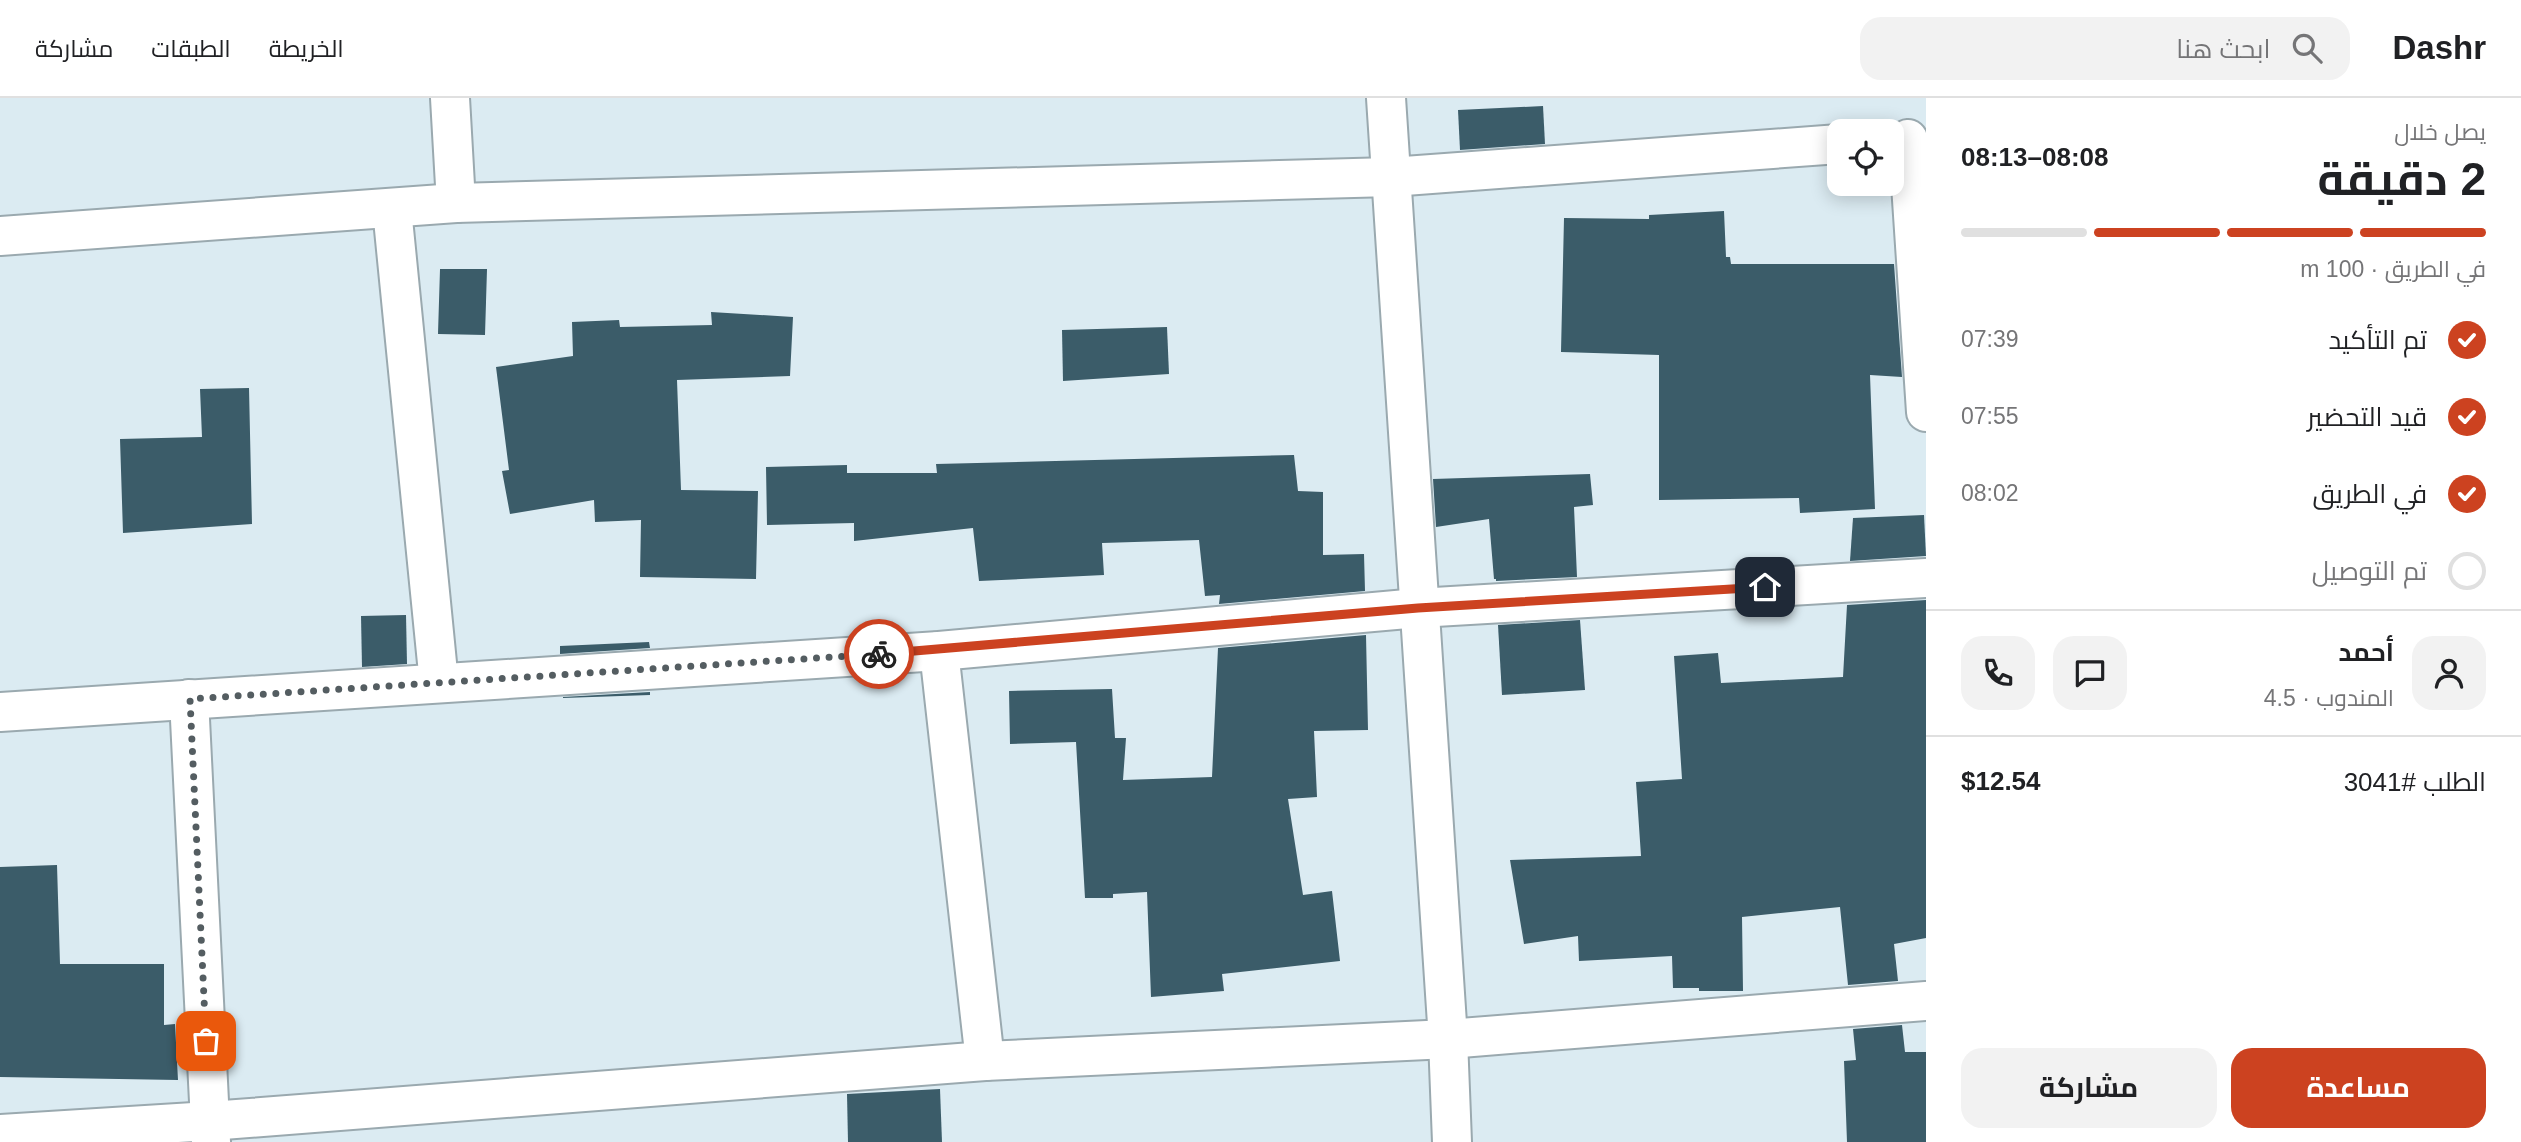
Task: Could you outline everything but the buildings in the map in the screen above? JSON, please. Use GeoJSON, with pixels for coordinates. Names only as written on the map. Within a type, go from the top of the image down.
{"type":"FeatureCollection","features":[{"type":"Feature","properties":{"kind":"street"},"geometry":{"type":"LineString","coordinates":[[450,98],[457,203]]}},
{"type":"Feature","properties":{"kind":"street"},"geometry":{"type":"LineString","coordinates":[[1386,98],[1448,1039],[1452,1142]]}},
{"type":"Feature","properties":{"kind":"street"},"geometry":{"type":"LineString","coordinates":[[1909,139],[1926,412]]}},
{"type":"Feature","properties":{"kind":"street"},"geometry":{"type":"LineString","coordinates":[[0,236],[457,203],[1391,177],[1827,145]]}},
{"type":"Feature","properties":{"kind":"street"},"geometry":{"type":"LineString","coordinates":[[393,209],[439,683]]}},
{"type":"Feature","properties":{"kind":"street"},"geometry":{"type":"LineString","coordinates":[[0,712],[939,651],[1418,608],[1926,578]]}},
{"type":"Feature","properties":{"kind":"street"},"geometry":{"type":"LineString","coordinates":[[939,651],[985,1061]]}},
{"type":"Feature","properties":{"kind":"street"},"geometry":{"type":"LineString","coordinates":[[190,699],[210,1131]]}},
{"type":"Feature","properties":{"kind":"street"},"geometry":{"type":"LineString","coordinates":[[0,1134],[210,1131],[985,1061],[1448,1039],[1926,1001]]}},
{"type":"Feature","properties":{"kind":"way so far"},"geometry":{"type":"LineString","coordinates":[[206,1041],[190,699],[879,654]]}},
{"type":"Feature","properties":{"kind":"route"},"geometry":{"type":"LineString","coordinates":[[879,654],[1418,608],[1765,587]]}}]}
